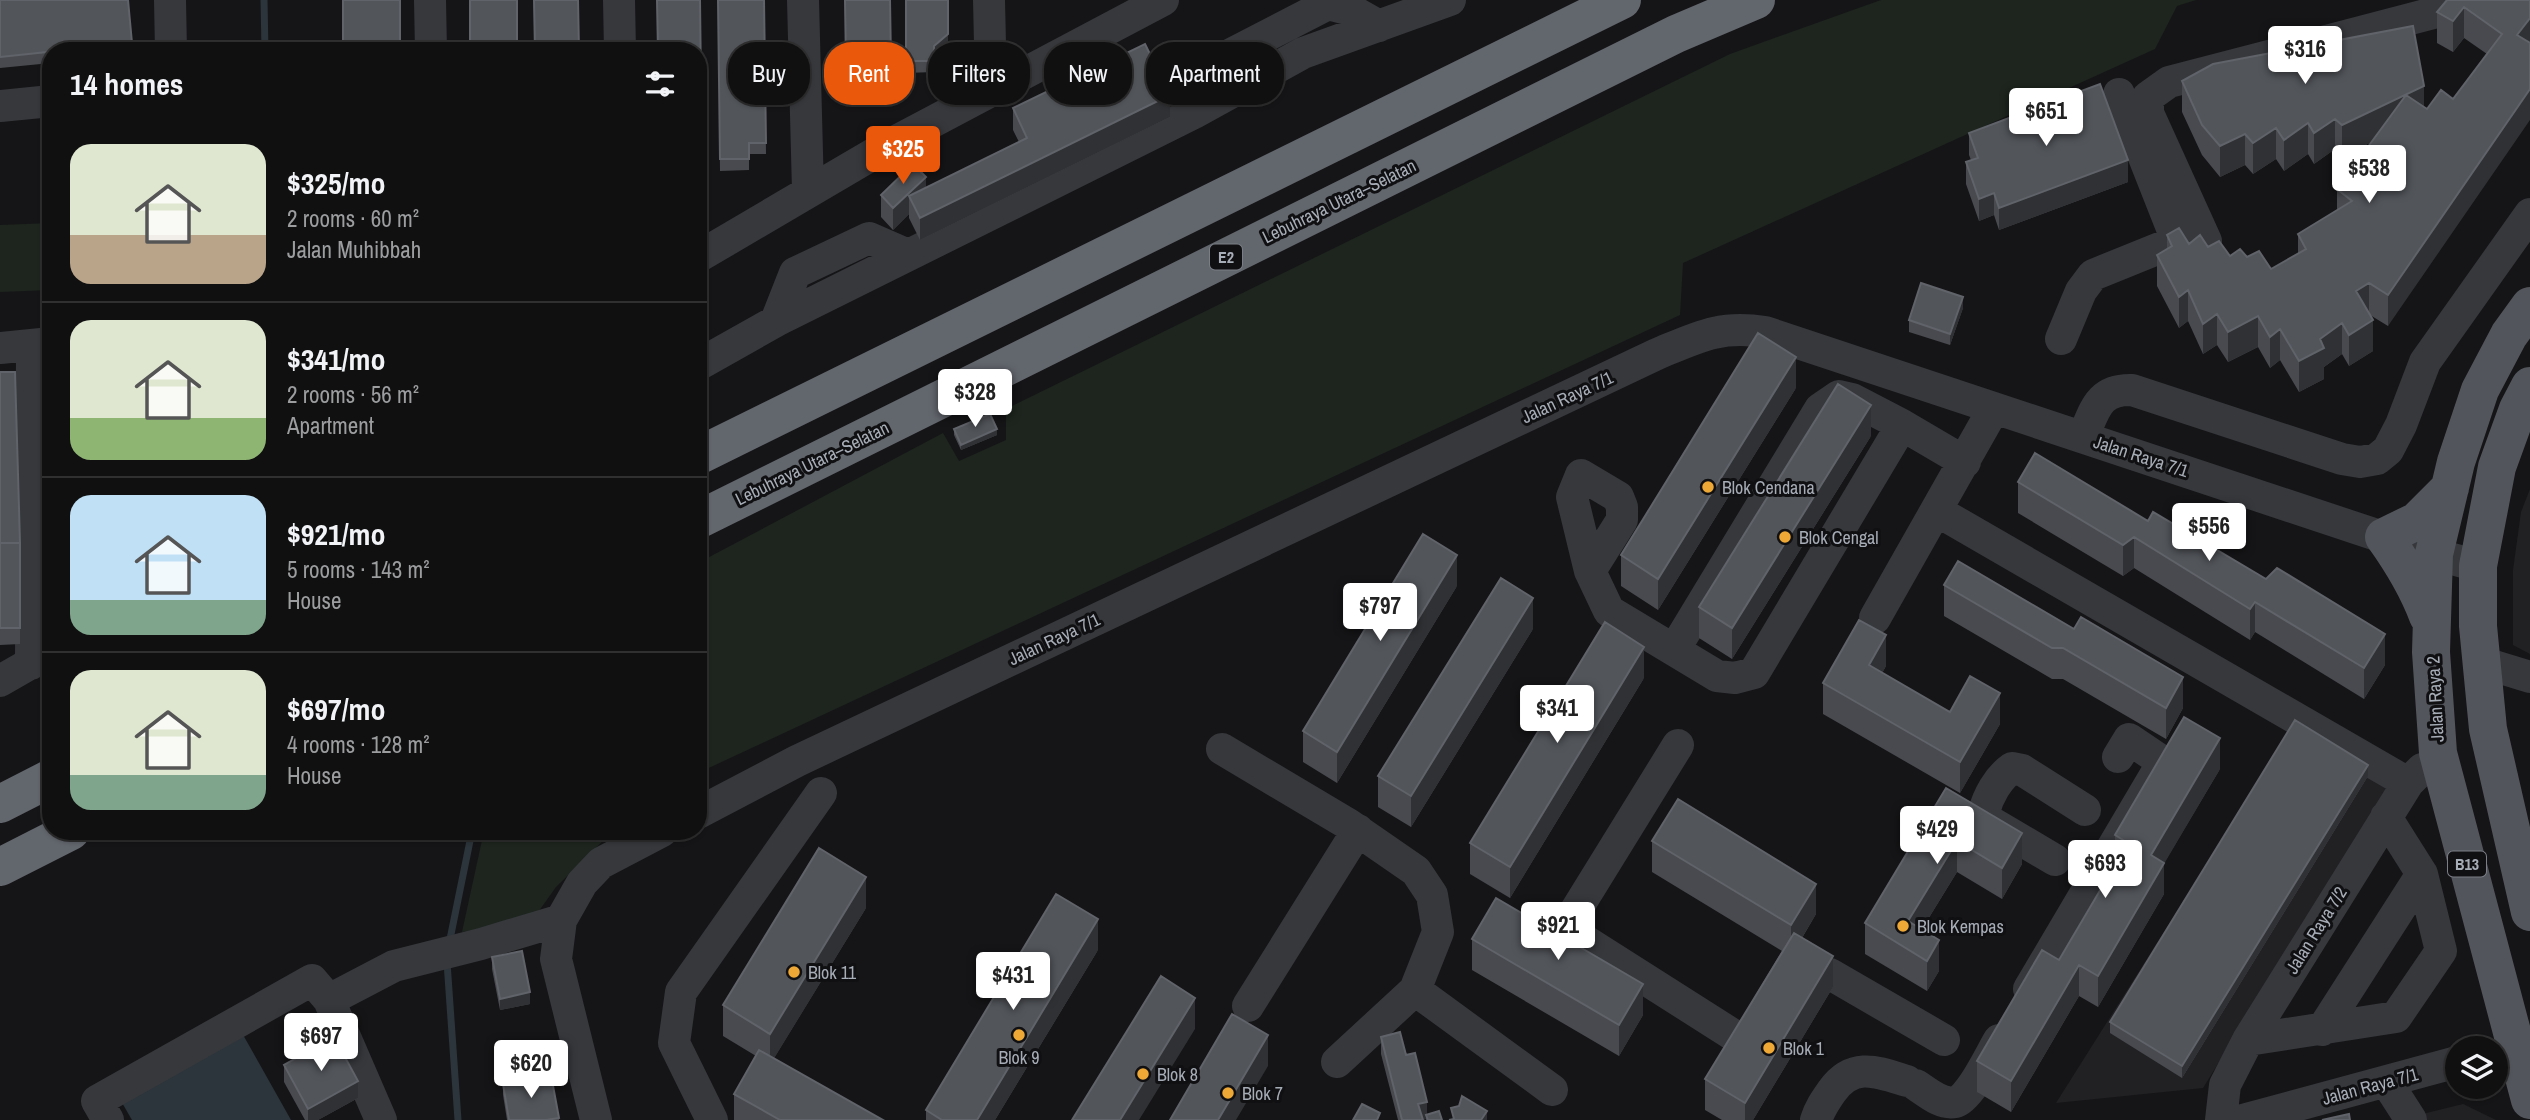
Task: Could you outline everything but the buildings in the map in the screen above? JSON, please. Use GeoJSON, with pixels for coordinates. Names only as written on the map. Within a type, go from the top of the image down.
{"type":"FeatureCollection","features":[{"type":"Feature","properties":{"kind":"highway"},"geometry":{"type":"LineString","coordinates":[[707,452],[1622,0]]}},
{"type":"Feature","properties":{"kind":"highway","name":"Lebuhraya Utara–Selatan"},"geometry":{"type":"LineString","coordinates":[[707,516],[1676,34],[1756,0]]}},
{"type":"Feature","properties":{"kind":"highway"},"geometry":{"type":"LineString","coordinates":[[0,804],[42,783]]}},
{"type":"Feature","properties":{"kind":"highway"},"geometry":{"type":"LineString","coordinates":[[0,867],[53,840]]}},
{"type":"Feature","properties":{"kind":"main road","name":"Jalan Raya 2"},"geometry":{"type":"LineString","coordinates":[[2530,306],[2509,335],[2480,390],[2450,488],[2434,554],[2431,652],[2438,753],[2513,1047],[2530,1100]]}},
{"type":"Feature","properties":{"kind":"main road"},"geometry":{"type":"LineString","coordinates":[[2530,387],[2518,409],[2497,467],[2478,566],[2481,662],[2488,729],[2530,912]]}},
{"type":"Feature","properties":{"kind":"main road"},"geometry":{"type":"LineString","coordinates":[[2432,624],[2403,563],[2384,537],[2417,521],[2450,488]]}},
{"type":"Feature","properties":{"kind":"street"},"geometry":{"type":"LineString","coordinates":[[170,0],[171,42]]}},
{"type":"Feature","properties":{"kind":"street"},"geometry":{"type":"LineString","coordinates":[[430,0],[431,42]]}},
{"type":"Feature","properties":{"kind":"street"},"geometry":{"type":"LineString","coordinates":[[619,0],[620,42]]}},
{"type":"Feature","properties":{"kind":"street"},"geometry":{"type":"LineString","coordinates":[[803,0],[808,191]]}},
{"type":"Feature","properties":{"kind":"street"},"geometry":{"type":"LineString","coordinates":[[989,0],[990,42]]}},
{"type":"Feature","properties":{"kind":"street"},"geometry":{"type":"LineString","coordinates":[[1030,69],[1163,0]]}},
{"type":"Feature","properties":{"kind":"street"},"geometry":{"type":"LineString","coordinates":[[707,360],[776,321],[795,273],[869,238],[908,256],[1194,113],[1183,79],[1328,4],[1351,10],[1380,26],[1450,0]]}},
{"type":"Feature","properties":{"kind":"street"},"geometry":{"type":"LineString","coordinates":[[2206,241],[2148,113],[2148,97],[2169,82],[2483,0]]}},
{"type":"Feature","properties":{"kind":"street"},"geometry":{"type":"LineString","coordinates":[[2062,340],[2081,291],[2093,275],[2177,240],[2119,94]]}},
{"type":"Feature","properties":{"kind":"street"},"geometry":{"type":"LineString","coordinates":[[0,106],[42,102]]}},
{"type":"Feature","properties":{"kind":"street"},"geometry":{"type":"LineString","coordinates":[[707,252],[808,191],[962,105]]}},
{"type":"Feature","properties":{"kind":"street"},"geometry":{"type":"LineString","coordinates":[[2083,437],[2096,407],[2105,395],[2118,390],[2132,390],[2342,459],[2360,462],[2377,459],[2388,450],[2401,425],[2426,362],[2530,214]]}},
{"type":"Feature","properties":{"kind":"street","name":"Jalan Raya 7/1"},"geometry":{"type":"LineString","coordinates":[[707,808],[797,761],[1657,354],[1706,334],[1739,328],[1765,332],[2434,554],[2478,566]]}},
{"type":"Feature","properties":{"kind":"street"},"geometry":{"type":"LineString","coordinates":[[0,348],[42,344],[41,658],[0,681]]}},
{"type":"Feature","properties":{"kind":"street"},"geometry":{"type":"LineString","coordinates":[[1674,650],[1820,409],[1839,397],[1852,399],[1965,462]]}},
{"type":"Feature","properties":{"kind":"street"},"geometry":{"type":"LineString","coordinates":[[1875,618],[1994,408]]}},
{"type":"Feature","properties":{"kind":"street"},"geometry":{"type":"LineString","coordinates":[[1590,571],[1609,611],[1717,676],[1735,678],[1754,673],[1902,425]]}},
{"type":"Feature","properties":{"kind":"street"},"geometry":{"type":"LineString","coordinates":[[1937,510],[2408,783]]}},
{"type":"Feature","properties":{"kind":"street"},"geometry":{"type":"LineString","coordinates":[[2481,662],[2530,677]]}},
{"type":"Feature","properties":{"kind":"street"},"geometry":{"type":"LineString","coordinates":[[1816,1120],[1820,1108],[1839,1081],[1854,1072],[1879,1072],[1911,1083],[1941,1101],[1956,1102],[1967,1094],[2163,762],[2129,739],[2118,757]]}},
{"type":"Feature","properties":{"kind":"street"},"geometry":{"type":"LineString","coordinates":[[1678,745],[1565,928],[1738,1038]]}},
{"type":"Feature","properties":{"kind":"street"},"geometry":{"type":"LineString","coordinates":[[1222,749],[1358,830],[1416,871],[1432,895],[1438,932],[1415,990],[1337,1062]]}},
{"type":"Feature","properties":{"kind":"street","name":"Jalan Raya 7/2"},"geometry":{"type":"LineString","coordinates":[[2221,1120],[2225,1085],[2248,1040],[2408,783],[2438,753]]}},
{"type":"Feature","properties":{"kind":"street"},"geometry":{"type":"LineString","coordinates":[[2055,860],[1989,821],[1984,812],[1987,802],[2004,774],[2012,768],[2022,771],[2085,810]]}},
{"type":"Feature","properties":{"kind":"street"},"geometry":{"type":"LineString","coordinates":[[712,1120],[674,1043],[681,992],[821,793]]}},
{"type":"Feature","properties":{"kind":"street"},"geometry":{"type":"LineString","coordinates":[[2248,1040],[2396,1017],[2441,951],[2422,874],[2386,817]]}},
{"type":"Feature","properties":{"kind":"street"},"geometry":{"type":"LineString","coordinates":[[1248,1006],[1358,830]]}},
{"type":"Feature","properties":{"kind":"street"},"geometry":{"type":"LineString","coordinates":[[596,1120],[556,959],[561,920],[582,883],[601,863],[645,840]]}},
{"type":"Feature","properties":{"kind":"street"},"geometry":{"type":"LineString","coordinates":[[2322,1030],[2422,874]]}},
{"type":"Feature","properties":{"kind":"street"},"geometry":{"type":"LineString","coordinates":[[329,1000],[394,966],[561,920]]}},
{"type":"Feature","properties":{"kind":"street"},"geometry":{"type":"LineString","coordinates":[[1830,974],[1944,1040]]}},
{"type":"Feature","properties":{"kind":"street"},"geometry":{"type":"LineString","coordinates":[[108,1120],[97,1101],[312,980],[329,1000],[381,1120]]}},
{"type":"Feature","properties":{"kind":"street"},"geometry":{"type":"LineString","coordinates":[[1415,990],[1552,1090]]}},
{"type":"Feature","properties":{"kind":"street","name":"Jalan Raya 7/1"},"geometry":{"type":"LineString","coordinates":[[2243,1120],[2445,1065]]}},
{"type":"Feature","properties":{"kind":"street"},"geometry":{"type":"LineString","coordinates":[[2386,1081],[2411,1120]]}},
{"type":"Feature","properties":{"kind":"shaded area"},"geometry":{"type":"Polygon","coordinates":[[[1881,0],[2196,0],[2177,6],[2155,49],[1683,263],[1680,315],[707,769],[707,558],[943,433],[959,461],[1006,440],[1006,409],[1730,54],[1881,0]]]}},
{"type":"Feature","properties":{"kind":"shaded area"},"geometry":{"type":"Polygon","coordinates":[[[42,223],[42,290],[0,292],[0,225],[42,223]]]}},
{"type":"Feature","properties":{"kind":"shaded area"},"geometry":{"type":"Polygon","coordinates":[[[2530,489],[2530,654],[2513,645],[2513,570],[2521,512],[2530,489]]]}},
{"type":"Feature","properties":{"kind":"shaded area"},"geometry":{"type":"Polygon","coordinates":[[[2295,724],[2393,781],[2203,1088],[2056,1103],[2295,724]]]}},
{"type":"Feature","properties":{"kind":"shaded area"},"geometry":{"type":"Polygon","coordinates":[[[482,840],[604,840],[556,887],[531,922],[462,932],[482,840]]]}},
{"type":"Feature","properties":{"kind":"shaded area"},"geometry":{"type":"Polygon","coordinates":[[[242,1033],[291,1120],[132,1120],[121,1101],[242,1033]]]}},
{"type":"Feature","properties":{"kind":"shaded area"},"geometry":{"type":"Polygon","coordinates":[[[2463,1104],[2496,1120],[2398,1120],[2463,1104]]]}},
{"type":"Feature","properties":{"kind":"waterway"},"geometry":{"type":"LineString","coordinates":[[264,0],[265,42]]}},
{"type":"Feature","properties":{"kind":"waterway"},"geometry":{"type":"LineString","coordinates":[[449,944],[470,840]]}},
{"type":"Feature","properties":{"kind":"waterway"},"geometry":{"type":"LineString","coordinates":[[447,962],[458,1120]]}},
{"type":"Feature","properties":{"kind":"place","name":"Blok Cendana"},"geometry":{"type":"Point","coordinates":[1708,487]}},
{"type":"Feature","properties":{"kind":"place","name":"Blok Cengal"},"geometry":{"type":"Point","coordinates":[1785,537]}},
{"type":"Feature","properties":{"kind":"place","name":"Blok Kempas"},"geometry":{"type":"Point","coordinates":[1903,926]}},
{"type":"Feature","properties":{"kind":"place","name":"Blok 11"},"geometry":{"type":"Point","coordinates":[794,972]}},
{"type":"Feature","properties":{"kind":"place","name":"Blok 9"},"geometry":{"type":"Point","coordinates":[1019,1035]}},
{"type":"Feature","properties":{"kind":"place","name":"Blok 1"},"geometry":{"type":"Point","coordinates":[1769,1048]}},
{"type":"Feature","properties":{"kind":"place","name":"Blok 8"},"geometry":{"type":"Point","coordinates":[1143,1074]}},
{"type":"Feature","properties":{"kind":"place","name":"Blok 7"},"geometry":{"type":"Point","coordinates":[1228,1093]}}]}
